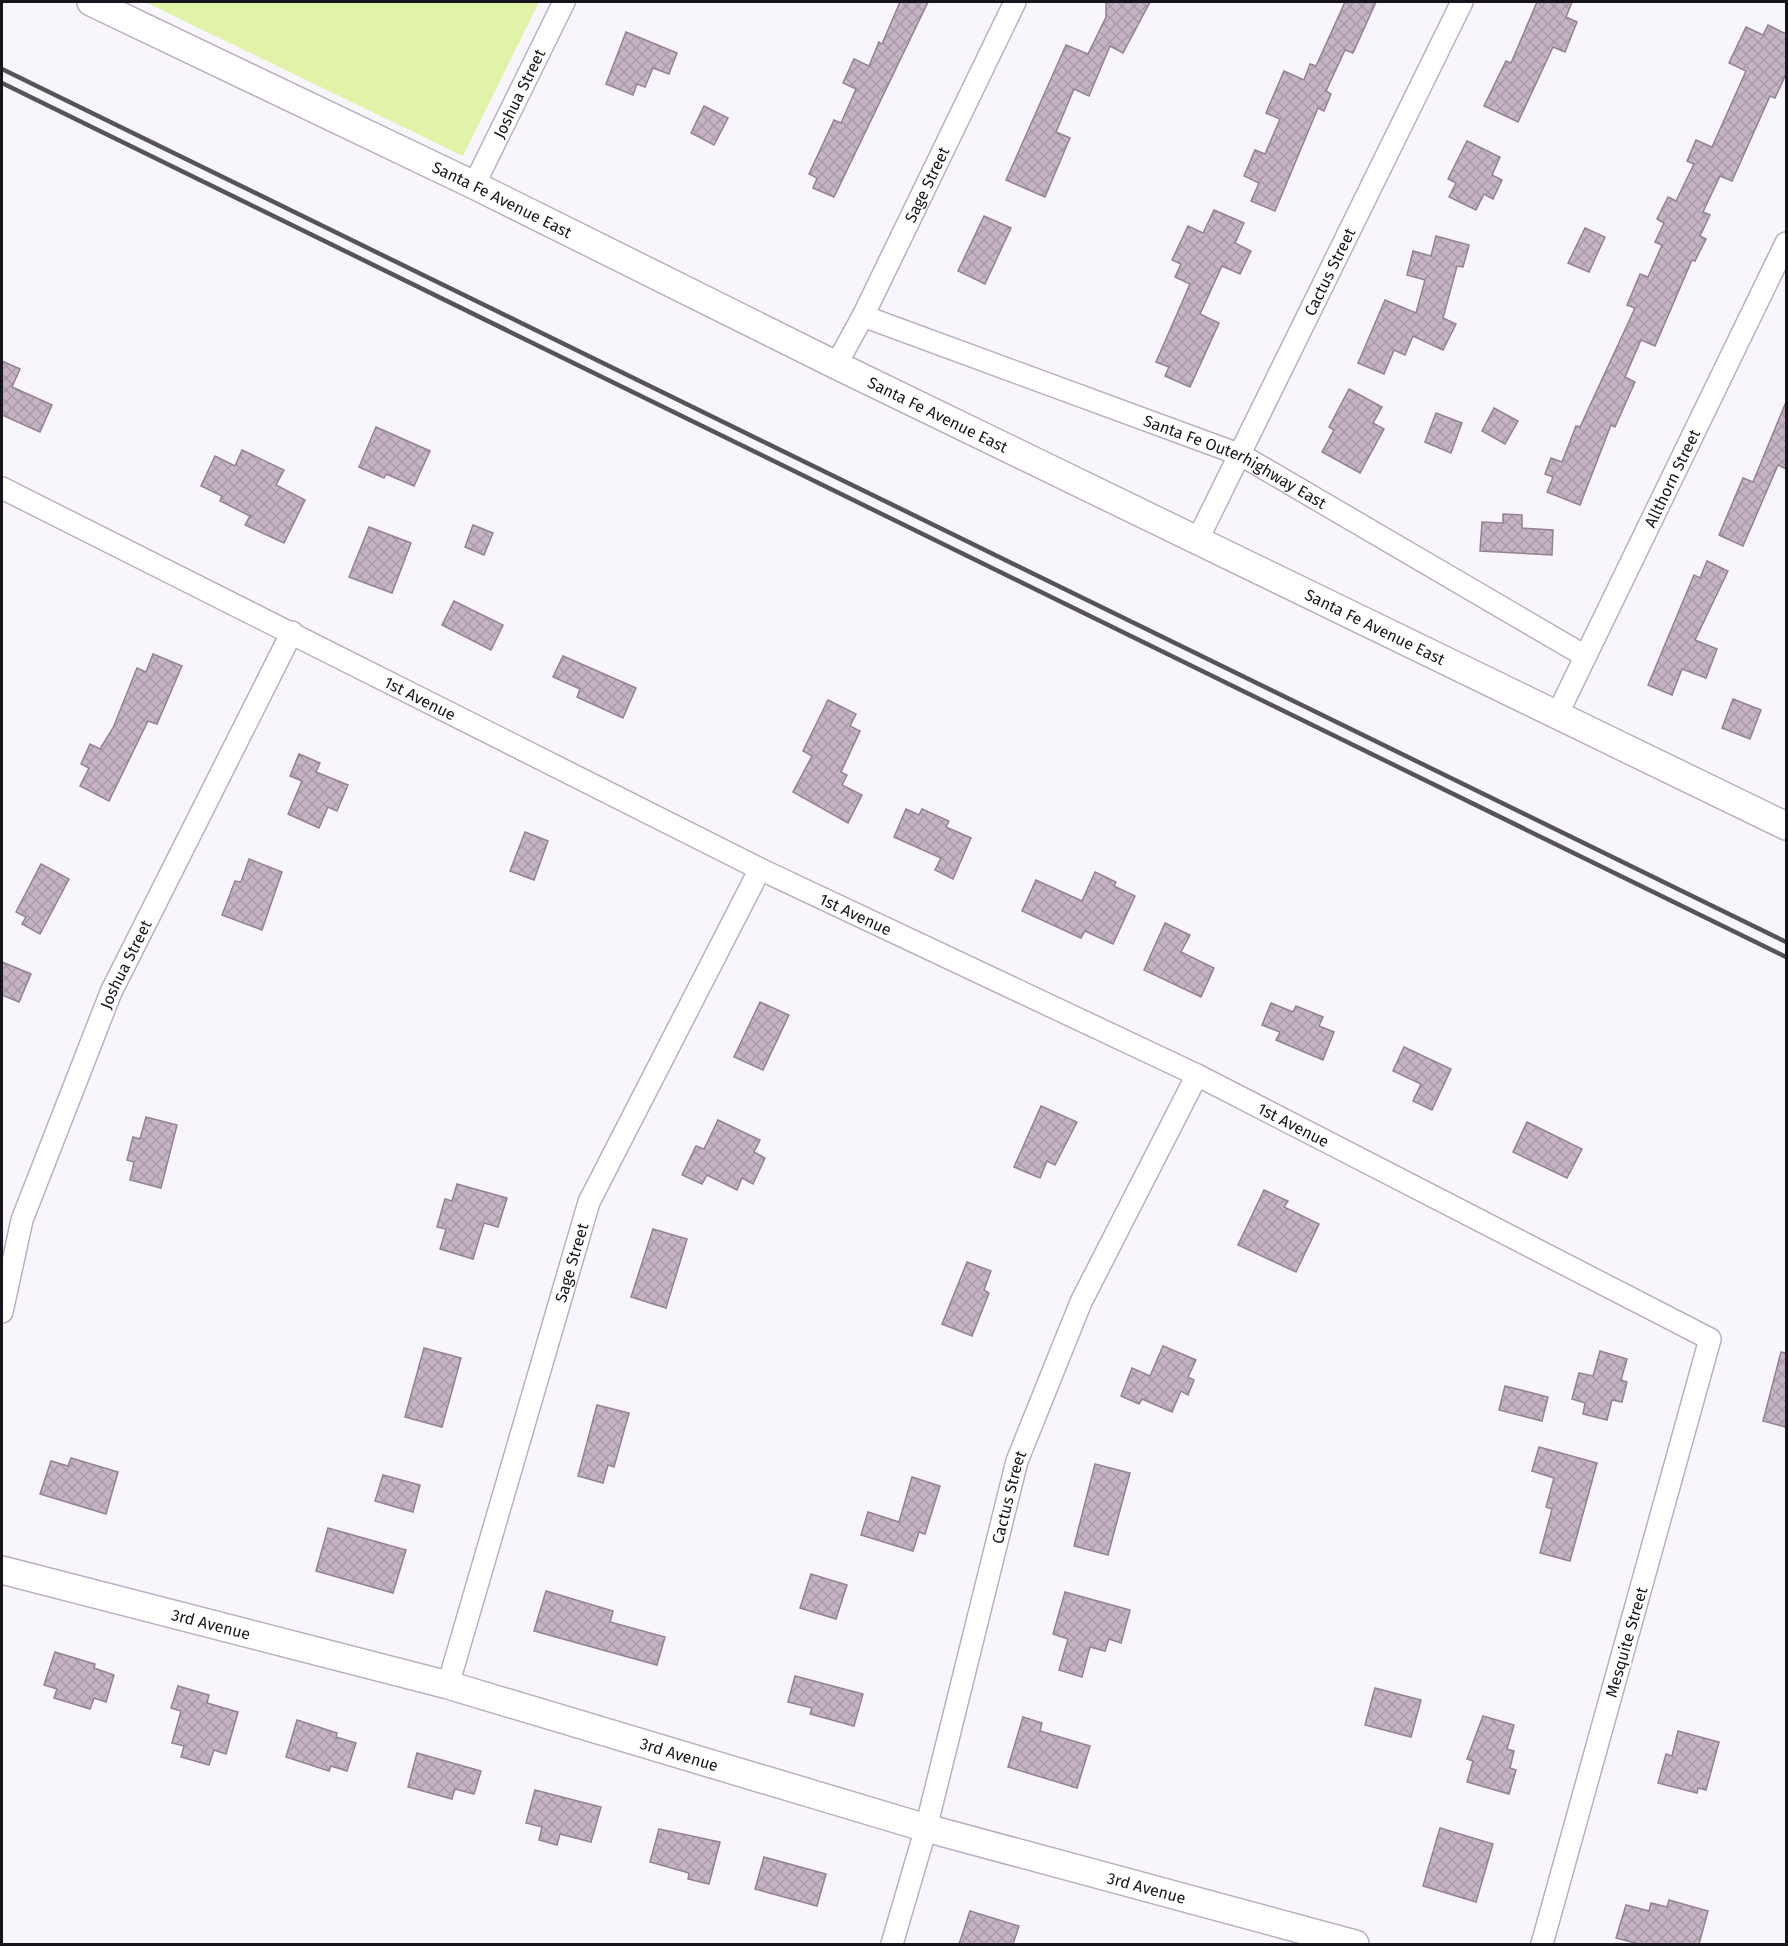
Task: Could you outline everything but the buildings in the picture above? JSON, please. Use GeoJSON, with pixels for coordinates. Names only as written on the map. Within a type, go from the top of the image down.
{"type":"FeatureCollection","features":[{"type":"Feature","properties":{"kind":"street","name":"Santa Fe Avenue East"},"geometry":{"type":"LineString","coordinates":[[91,2],[474,185],[836,365],[1197,541],[1558,713],[1786,826]]}},
{"type":"Feature","properties":{"kind":"street","name":"Joshua Street"},"geometry":{"type":"LineString","coordinates":[[474,185],[564,2]]}},
{"type":"Feature","properties":{"kind":"street","name":"Sage Street"},"geometry":{"type":"LineString","coordinates":[[836,365],[863,316],[1015,2]]}},
{"type":"Feature","properties":{"kind":"street","name":"Cactus Street"},"geometry":{"type":"LineString","coordinates":[[1197,541],[1462,2]]}},
{"type":"Feature","properties":{"kind":"street","name":"Allthorn Street"},"geometry":{"type":"LineString","coordinates":[[1558,713],[1786,243]]}},
{"type":"Feature","properties":{"kind":"street","name":"Santa Fe Outerhighway East"},"geometry":{"type":"LineString","coordinates":[[863,316],[1241,455],[1585,656]]}},
{"type":"Feature","properties":{"kind":"street","name":"1st Avenue"},"geometry":{"type":"LineString","coordinates":[[2,488],[760,869],[1197,1075],[1710,1339]]}},
{"type":"Feature","properties":{"kind":"street","name":"Joshua Street"},"geometry":{"type":"LineString","coordinates":[[2,1312],[22,1220],[111,992],[292,632]]}},
{"type":"Feature","properties":{"kind":"street","name":"Sage Street"},"geometry":{"type":"LineString","coordinates":[[448,1684],[589,1202],[760,869]]}},
{"type":"Feature","properties":{"kind":"street","name":"Cactus Street"},"geometry":{"type":"LineString","coordinates":[[892,1944],[926,1828],[1017,1461],[1081,1302],[1197,1075]]}},
{"type":"Feature","properties":{"kind":"street","name":"Mesquite Street"},"geometry":{"type":"LineString","coordinates":[[1542,1944],[1710,1339]]}},
{"type":"Feature","properties":{"kind":"street","name":"3rd Avenue"},"geometry":{"type":"LineString","coordinates":[[2,1570],[448,1684],[926,1828],[1355,1944]]}},
{"type":"Feature","properties":{"kind":"green space"},"geometry":{"type":"Polygon","coordinates":[[[145,2],[539,2],[463,156],[145,2]]]}},
{"type":"Feature","properties":{"kind":"railway"},"geometry":{"type":"LineString","coordinates":[[2,69],[1786,942]]}},
{"type":"Feature","properties":{"kind":"railway"},"geometry":{"type":"LineString","coordinates":[[2,83],[1786,957]]}}]}
